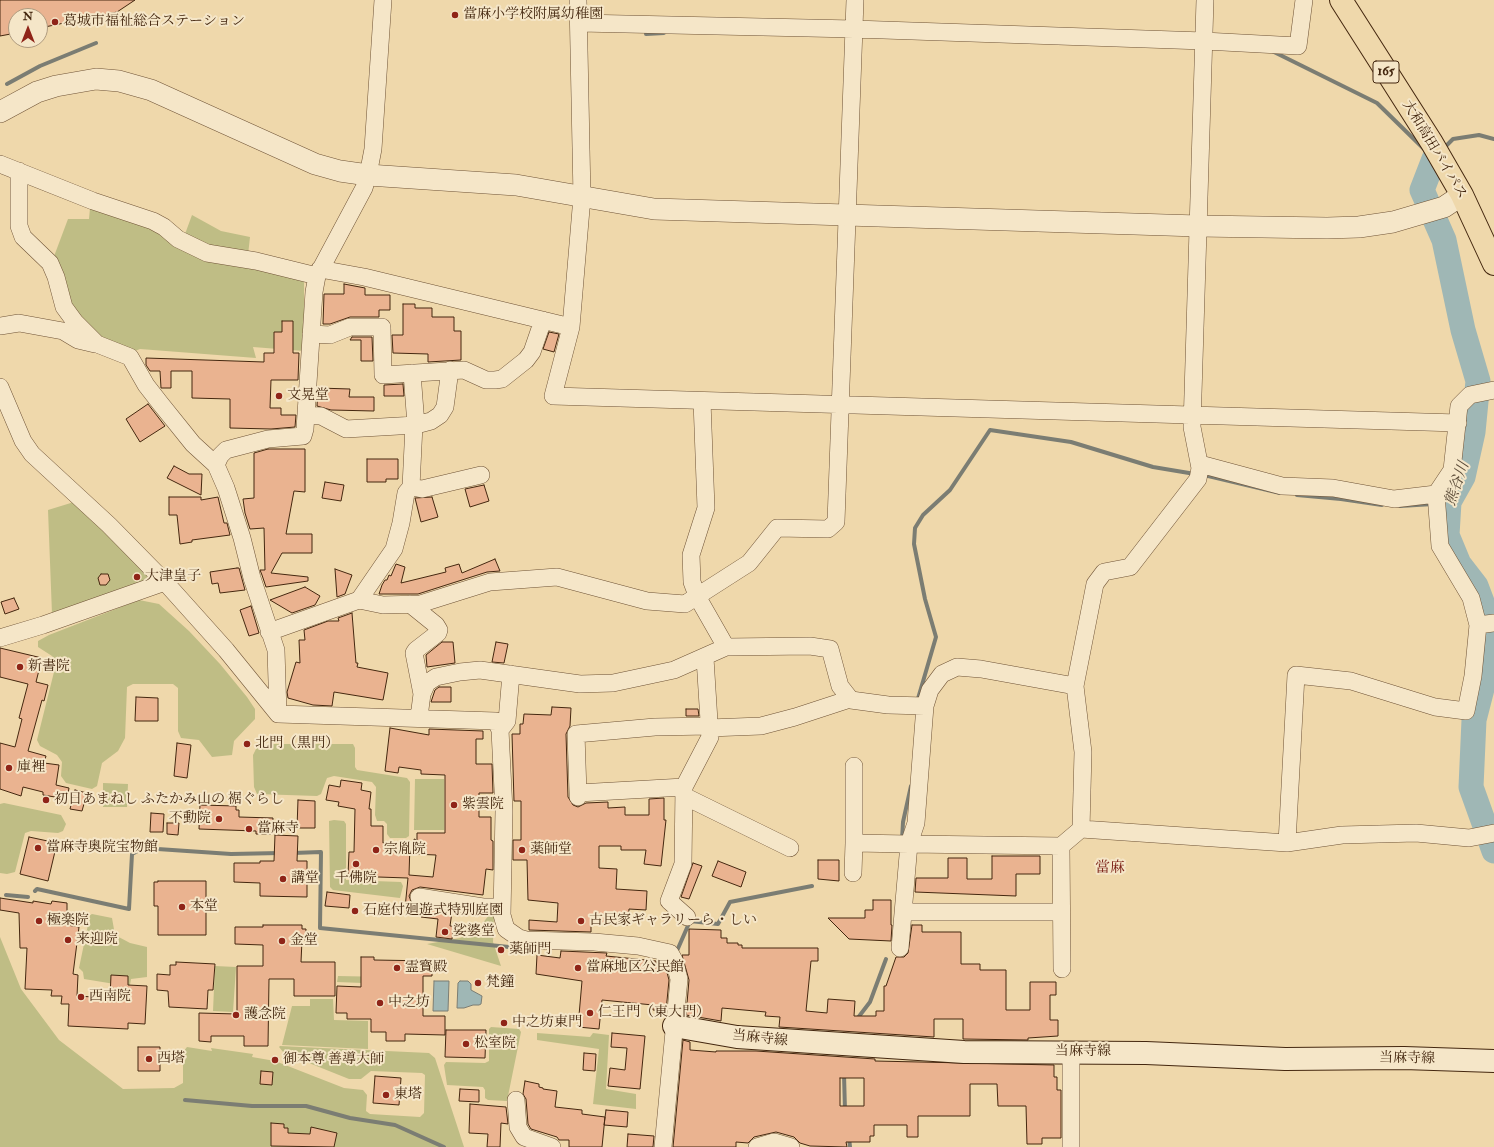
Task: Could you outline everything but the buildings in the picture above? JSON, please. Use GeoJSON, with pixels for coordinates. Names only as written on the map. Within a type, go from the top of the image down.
{"type":"FeatureCollection","features":[{"type":"Feature","properties":{"kind":"highway","name":"大和高田バイパス"},"geometry":{"type":"LineString","coordinates":[[1341,0],[1432,143],[1458,188],[1494,264]]}},
{"type":"Feature","properties":{"kind":"main road","name":"当麻寺線"},"geometry":{"type":"LineString","coordinates":[[674,1026],[737,1037],[964,1052],[1146,1053],[1285,1059],[1404,1058],[1494,1061]]}},
{"type":"Feature","properties":{"kind":"street"},"geometry":{"type":"LineString","coordinates":[[216,465],[220,456],[226,450],[234,446],[268,439],[303,436],[305,429],[314,292],[318,273],[364,188],[373,149],[383,0]]}},
{"type":"Feature","properties":{"kind":"street"},"geometry":{"type":"LineString","coordinates":[[578,0],[580,23],[582,197],[571,327],[553,396],[1458,422]]}},
{"type":"Feature","properties":{"kind":"street"},"geometry":{"type":"LineString","coordinates":[[269,632],[359,600],[383,605],[420,604],[490,582],[556,577],[648,601],[685,604],[698,598],[749,563],[777,528],[828,529],[836,522],[855,0]]}},
{"type":"Feature","properties":{"kind":"street"},"geometry":{"type":"LineString","coordinates":[[1081,829],[1083,752],[1075,686],[1095,584],[1104,572],[1130,567],[1199,471],[1192,427],[1192,415],[1206,0]]}},
{"type":"Feature","properties":{"kind":"street"},"geometry":{"type":"LineString","coordinates":[[580,23],[854,28],[1298,46],[1304,0]]}},
{"type":"Feature","properties":{"kind":"street"},"geometry":{"type":"LineString","coordinates":[[0,112],[38,92],[56,86],[96,79],[119,81],[151,90],[315,164],[340,171],[368,175],[516,185],[654,210],[847,214],[1198,226],[1327,228],[1359,227],[1393,222],[1444,207],[1458,188]]}},
{"type":"Feature","properties":{"kind":"street"},"geometry":{"type":"LineString","coordinates":[[0,164],[93,201],[153,221],[164,227],[178,239],[208,253],[318,273],[364,277],[571,327]]}},
{"type":"Feature","properties":{"kind":"street"},"geometry":{"type":"LineString","coordinates":[[19,171],[19,226],[23,237],[50,263],[56,277],[64,307],[97,344]]}},
{"type":"Feature","properties":{"kind":"street"},"geometry":{"type":"LineString","coordinates":[[311,334],[330,334],[350,327],[382,327],[383,375],[464,370],[486,380],[502,379],[526,360],[532,352],[543,320]]}},
{"type":"Feature","properties":{"kind":"street"},"geometry":{"type":"LineString","coordinates":[[0,326],[19,323],[63,330],[78,340],[97,344],[130,357],[146,385],[160,403],[193,444],[216,465],[226,488],[242,538],[252,578],[276,650],[278,714]]}},
{"type":"Feature","properties":{"kind":"street"},"geometry":{"type":"LineString","coordinates":[[306,415],[321,416],[346,430],[415,425],[431,421],[440,415],[445,407],[450,370]]}},
{"type":"Feature","properties":{"kind":"street"},"geometry":{"type":"LineString","coordinates":[[359,600],[394,549],[401,523],[406,493],[411,487],[415,425],[412,373]]}},
{"type":"Feature","properties":{"kind":"street"},"geometry":{"type":"LineString","coordinates":[[0,387],[23,441],[32,454],[109,525],[165,582],[226,650],[278,714],[419,717],[496,721],[500,730],[504,811],[502,915],[506,929],[519,938],[526,940],[594,942],[638,946],[670,953],[673,957],[679,979],[663,1147]]}},
{"type":"Feature","properties":{"kind":"street"},"geometry":{"type":"LineString","coordinates":[[1287,843],[1296,675],[1351,681],[1435,707],[1466,711],[1485,624],[1440,546],[1436,501],[1452,470],[1459,406],[1470,395],[1494,390]]}},
{"type":"Feature","properties":{"kind":"street"},"geometry":{"type":"LineString","coordinates":[[702,401],[706,508],[691,555],[692,582],[698,598],[726,647]]}},
{"type":"Feature","properties":{"kind":"street"},"geometry":{"type":"LineString","coordinates":[[1199,471],[1282,486],[1333,488],[1394,499],[1436,501]]}},
{"type":"Feature","properties":{"kind":"street"},"geometry":{"type":"LineString","coordinates":[[411,487],[422,489],[481,475]]}},
{"type":"Feature","properties":{"kind":"street"},"geometry":{"type":"LineString","coordinates":[[0,638],[165,582]]}},
{"type":"Feature","properties":{"kind":"street"},"geometry":{"type":"LineString","coordinates":[[410,604],[433,622],[439,630],[416,650],[414,654],[422,694]]}},
{"type":"Feature","properties":{"kind":"street"},"geometry":{"type":"LineString","coordinates":[[419,717],[422,694],[427,683],[436,677],[480,670],[580,684],[613,683],[674,670],[705,658],[726,647],[810,646],[830,649],[840,686],[850,699]]}},
{"type":"Feature","properties":{"kind":"street"},"geometry":{"type":"LineString","coordinates":[[687,917],[669,901],[683,864],[684,791],[710,737],[705,658]]}},
{"type":"Feature","properties":{"kind":"street"},"geometry":{"type":"LineString","coordinates":[[900,948],[904,912],[904,844],[916,823],[918,806],[919,706],[942,674],[957,668],[981,669],[1075,686]]}},
{"type":"Feature","properties":{"kind":"street"},"geometry":{"type":"LineString","coordinates":[[500,730],[507,722],[511,674]]}},
{"type":"Feature","properties":{"kind":"street"},"geometry":{"type":"LineString","coordinates":[[790,848],[684,791],[578,795],[576,734],[655,727],[761,726],[850,699],[888,705],[919,706]]}},
{"type":"Feature","properties":{"kind":"street"},"geometry":{"type":"LineString","coordinates":[[853,873],[854,766]]}},
{"type":"Feature","properties":{"kind":"street"},"geometry":{"type":"LineString","coordinates":[[854,843],[1061,846],[1081,829],[1287,843],[1342,835],[1416,833],[1469,838],[1489,833]]}},
{"type":"Feature","properties":{"kind":"street"},"geometry":{"type":"LineString","coordinates":[[1061,846],[1062,969]]}},
{"type":"Feature","properties":{"kind":"street"},"geometry":{"type":"LineString","coordinates":[[419,897],[483,907],[502,907]]}},
{"type":"Feature","properties":{"kind":"street"},"geometry":{"type":"LineString","coordinates":[[904,912],[1062,912]]}},
{"type":"Feature","properties":{"kind":"street"},"geometry":{"type":"LineString","coordinates":[[1071,1147],[1072,1052]]}},
{"type":"Feature","properties":{"kind":"street"},"geometry":{"type":"LineString","coordinates":[[516,1100],[518,1127],[524,1137],[552,1147]]}},
{"type":"Feature","properties":{"kind":"street"},"geometry":{"type":"LineString","coordinates":[[757,1147],[774,1142],[791,1147]]}},
{"type":"Feature","properties":{"kind":"shaded area"},"geometry":{"type":"Polygon","coordinates":[[[90,208],[132,217],[181,245],[192,215],[221,231],[250,237],[247,264],[304,279],[304,351],[253,347],[256,358],[140,349],[130,353],[99,340],[68,303],[53,259],[68,219],[89,219],[90,208]]]}},
{"type":"Feature","properties":{"kind":"shaded area"},"geometry":{"type":"Polygon","coordinates":[[[74,502],[147,574],[147,582],[52,614],[48,510],[74,502]]]}},
{"type":"Feature","properties":{"kind":"shaded area"},"geometry":{"type":"Polygon","coordinates":[[[139,600],[159,604],[189,631],[220,664],[247,697],[255,709],[255,719],[234,741],[232,755],[212,757],[199,740],[181,738],[178,731],[178,688],[173,684],[133,684],[127,687],[125,738],[118,751],[102,763],[97,786],[92,789],[66,783],[61,776],[62,762],[57,755],[40,746],[37,740],[56,664],[52,656],[38,647],[38,641],[49,635],[139,600]]]}},
{"type":"Feature","properties":{"kind":"shaded area"},"geometry":{"type":"Polygon","coordinates":[[[353,744],[355,748],[355,767],[357,770],[407,778],[410,782],[409,836],[406,838],[390,838],[387,834],[387,824],[384,821],[377,821],[375,815],[376,787],[372,782],[334,776],[327,778],[321,794],[317,796],[257,794],[254,787],[253,755],[258,745],[353,744]]]}},
{"type":"Feature","properties":{"kind":"shaded area"},"geometry":{"type":"Polygon","coordinates":[[[415,779],[444,779],[444,830],[414,830],[415,779]]]}},
{"type":"Feature","properties":{"kind":"shaded area"},"geometry":{"type":"Polygon","coordinates":[[[103,783],[128,784],[127,807],[103,807],[103,783]]]}},
{"type":"Feature","properties":{"kind":"shaded area"},"geometry":{"type":"Polygon","coordinates":[[[4,803],[61,815],[66,824],[63,831],[58,833],[31,831],[25,833],[15,872],[7,874],[0,873],[0,804],[4,803]]]}},
{"type":"Feature","properties":{"kind":"shaded area"},"geometry":{"type":"Polygon","coordinates":[[[329,821],[344,821],[346,824],[346,880],[401,882],[403,886],[400,898],[333,890],[330,887],[329,821]]]}},
{"type":"Feature","properties":{"kind":"shaded area"},"geometry":{"type":"Polygon","coordinates":[[[92,914],[112,918],[115,935],[130,943],[147,947],[147,977],[131,979],[130,985],[127,986],[84,979],[83,972],[79,968],[90,915],[92,914]]]}},
{"type":"Feature","properties":{"kind":"shaded area"},"geometry":{"type":"Polygon","coordinates":[[[489,915],[494,915],[493,942],[501,966],[427,944],[460,938],[476,932],[489,915]]]}},
{"type":"Feature","properties":{"kind":"shaded area"},"geometry":{"type":"Polygon","coordinates":[[[0,937],[21,989],[59,1040],[123,1089],[174,1088],[183,1083],[183,1052],[187,1047],[212,1051],[211,1048],[253,1054],[252,1057],[275,1061],[344,1088],[363,1090],[367,1095],[366,1111],[370,1114],[420,1117],[424,1113],[425,1075],[422,1073],[371,1071],[361,1079],[349,1079],[284,1053],[279,1047],[429,1053],[435,1058],[464,1147],[0,1147],[0,937]]]}},
{"type":"Feature","properties":{"kind":"shaded area"},"geometry":{"type":"Polygon","coordinates":[[[215,966],[236,967],[233,1012],[213,1011],[215,966]]]}},
{"type":"Feature","properties":{"kind":"shaded area"},"geometry":{"type":"Polygon","coordinates":[[[338,976],[388,977],[388,984],[337,982],[338,976]]]}},
{"type":"Feature","properties":{"kind":"shaded area"},"geometry":{"type":"Polygon","coordinates":[[[310,999],[333,999],[334,1020],[368,1021],[368,1049],[282,1045],[292,1006],[310,1006],[310,999]]]}},
{"type":"Feature","properties":{"kind":"shaded area"},"geometry":{"type":"Polygon","coordinates":[[[491,1027],[519,1029],[521,1032],[507,1101],[488,1100],[485,1098],[485,1090],[483,1087],[447,1085],[444,1065],[446,1062],[485,1063],[489,1061],[489,1029],[491,1027]]]}},
{"type":"Feature","properties":{"kind":"shaded area"},"geometry":{"type":"Polygon","coordinates":[[[537,1033],[590,1037],[593,1033],[609,1035],[606,1089],[636,1094],[636,1109],[593,1104],[599,1049],[537,1040],[537,1033]]]}},
{"type":"Feature","properties":{"kind":"water"},"geometry":{"type":"Polygon","coordinates":[[[434,981],[449,981],[448,1011],[433,1011],[434,981]]]}},
{"type":"Feature","properties":{"kind":"water"},"geometry":{"type":"Polygon","coordinates":[[[460,981],[468,981],[471,984],[471,990],[482,996],[481,1004],[457,1008],[458,983],[460,981]]]}},
{"type":"Feature","properties":{"kind":"waterway"},"geometry":{"type":"LineString","coordinates":[[646,34],[664,33]]}},
{"type":"Feature","properties":{"kind":"waterway"},"geometry":{"type":"LineString","coordinates":[[7,84],[40,66],[96,43]]}},
{"type":"Feature","properties":{"kind":"waterway"},"geometry":{"type":"LineString","coordinates":[[1274,52],[1377,103],[1424,149]]}},
{"type":"Feature","properties":{"kind":"waterway","name":"熊谷川"},"geometry":{"type":"LineString","coordinates":[[1443,149],[1453,139],[1479,135],[1494,139]]}},
{"type":"Feature","properties":{"kind":"waterway","name":"熊谷川"},"geometry":{"type":"LineString","coordinates":[[1434,159],[1422,190],[1444,240],[1463,330],[1478,381],[1473,432],[1463,477],[1449,502],[1447,535],[1459,564],[1476,586],[1487,615],[1485,677],[1474,720],[1471,787],[1494,851]]}},
{"type":"Feature","properties":{"kind":"waterway"},"geometry":{"type":"LineString","coordinates":[[917,702],[936,637],[925,599],[914,544],[915,528],[923,515],[950,490],[990,430],[1071,442],[1153,467],[1195,474]]}},
{"type":"Feature","properties":{"kind":"waterway"},"geometry":{"type":"LineString","coordinates":[[1204,475],[1280,493]]}},
{"type":"Feature","properties":{"kind":"waterway"},"geometry":{"type":"LineString","coordinates":[[1297,495],[1382,505]]}},
{"type":"Feature","properties":{"kind":"waterway"},"geometry":{"type":"LineString","coordinates":[[1440,503],[1449,502]]}},
{"type":"Feature","properties":{"kind":"waterway"},"geometry":{"type":"LineString","coordinates":[[1400,506],[1433,504]]}},
{"type":"Feature","properties":{"kind":"waterway"},"geometry":{"type":"LineString","coordinates":[[902,840],[903,822],[911,786]]}},
{"type":"Feature","properties":{"kind":"waterway"},"geometry":{"type":"LineString","coordinates":[[35,891],[37,889],[129,909],[132,854],[143,848],[231,854],[280,853]]}},
{"type":"Feature","properties":{"kind":"waterway"},"geometry":{"type":"LineString","coordinates":[[293,853],[321,852],[320,928],[509,947],[524,947]]}},
{"type":"Feature","properties":{"kind":"waterway"},"geometry":{"type":"LineString","coordinates":[[676,953],[690,921],[718,924],[730,902],[812,886]]}},
{"type":"Feature","properties":{"kind":"waterway"},"geometry":{"type":"LineString","coordinates":[[6,895],[28,897]]}},
{"type":"Feature","properties":{"kind":"waterway"},"geometry":{"type":"LineString","coordinates":[[857,1019],[870,1002],[886,959]]}},
{"type":"Feature","properties":{"kind":"waterway"},"geometry":{"type":"LineString","coordinates":[[844,1074],[845,1111]]}},
{"type":"Feature","properties":{"kind":"waterway"},"geometry":{"type":"LineString","coordinates":[[185,1100],[252,1106],[306,1106],[350,1118],[395,1125],[444,1147]]}},
{"type":"Feature","properties":{"kind":"waterway"},"geometry":{"type":"LineString","coordinates":[[849,1137],[850,1147]]}},
{"type":"Feature","properties":{"kind":"place","name":"當麻小学校附属幼稚園"},"geometry":{"type":"Point","coordinates":[455,15]}},
{"type":"Feature","properties":{"kind":"place","name":"葛城市福祉総合ステーション"},"geometry":{"type":"Point","coordinates":[55,22]}},
{"type":"Feature","properties":{"kind":"place","name":"文晃堂"},"geometry":{"type":"Point","coordinates":[279,396]}},
{"type":"Feature","properties":{"kind":"place","name":"大津皇子"},"geometry":{"type":"Point","coordinates":[137,577]}},
{"type":"Feature","properties":{"kind":"place","name":"新書院"},"geometry":{"type":"Point","coordinates":[20,667]}},
{"type":"Feature","properties":{"kind":"place","name":"北門（黒門）"},"geometry":{"type":"Point","coordinates":[247,744]}},
{"type":"Feature","properties":{"kind":"place","name":"庫裡"},"geometry":{"type":"Point","coordinates":[9,768]}},
{"type":"Feature","properties":{"kind":"place","name":"初日あまねし ふたかみ山の 裾ぐらし"},"geometry":{"type":"Point","coordinates":[46,800]}},
{"type":"Feature","properties":{"kind":"place","name":"紫雲院"},"geometry":{"type":"Point","coordinates":[454,805]}},
{"type":"Feature","properties":{"kind":"place","name":"不動院"},"geometry":{"type":"Point","coordinates":[219,819]}},
{"type":"Feature","properties":{"kind":"place","name":"當麻寺"},"geometry":{"type":"Point","coordinates":[249,829]}},
{"type":"Feature","properties":{"kind":"place","name":"當麻寺奥院宝物館"},"geometry":{"type":"Point","coordinates":[38,848]}},
{"type":"Feature","properties":{"kind":"place","name":"宗胤院"},"geometry":{"type":"Point","coordinates":[376,850]}},
{"type":"Feature","properties":{"kind":"place","name":"薬師堂"},"geometry":{"type":"Point","coordinates":[522,850]}},
{"type":"Feature","properties":{"kind":"place","name":"千佛院"},"geometry":{"type":"Point","coordinates":[356,864]}},
{"type":"Feature","properties":{"kind":"place","name":"講堂"},"geometry":{"type":"Point","coordinates":[283,879]}},
{"type":"Feature","properties":{"kind":"place","name":"本堂"},"geometry":{"type":"Point","coordinates":[182,907]}},
{"type":"Feature","properties":{"kind":"place","name":"石庭付廻遊式特別庭園"},"geometry":{"type":"Point","coordinates":[355,911]}},
{"type":"Feature","properties":{"kind":"place","name":"極楽院"},"geometry":{"type":"Point","coordinates":[39,921]}},
{"type":"Feature","properties":{"kind":"place","name":"古民家ギャラリーら・しい"},"geometry":{"type":"Point","coordinates":[581,921]}},
{"type":"Feature","properties":{"kind":"place","name":"娑婆堂"},"geometry":{"type":"Point","coordinates":[445,932]}},
{"type":"Feature","properties":{"kind":"place","name":"来迎院"},"geometry":{"type":"Point","coordinates":[68,940]}},
{"type":"Feature","properties":{"kind":"place","name":"金堂"},"geometry":{"type":"Point","coordinates":[282,941]}},
{"type":"Feature","properties":{"kind":"place","name":"薬師門"},"geometry":{"type":"Point","coordinates":[501,950]}},
{"type":"Feature","properties":{"kind":"place","name":"霊寳殿"},"geometry":{"type":"Point","coordinates":[397,968]}},
{"type":"Feature","properties":{"kind":"place","name":"當麻地区公民館"},"geometry":{"type":"Point","coordinates":[578,968]}},
{"type":"Feature","properties":{"kind":"place","name":"梵鐘"},"geometry":{"type":"Point","coordinates":[478,983]}},
{"type":"Feature","properties":{"kind":"place","name":"西南院"},"geometry":{"type":"Point","coordinates":[81,997]}},
{"type":"Feature","properties":{"kind":"place","name":"中之坊"},"geometry":{"type":"Point","coordinates":[380,1003]}},
{"type":"Feature","properties":{"kind":"place","name":"仁王門（東大門）"},"geometry":{"type":"Point","coordinates":[590,1013]}},
{"type":"Feature","properties":{"kind":"place","name":"護念院"},"geometry":{"type":"Point","coordinates":[236,1015]}},
{"type":"Feature","properties":{"kind":"place","name":"中之坊東門"},"geometry":{"type":"Point","coordinates":[504,1023]}},
{"type":"Feature","properties":{"kind":"place","name":"松室院"},"geometry":{"type":"Point","coordinates":[466,1044]}},
{"type":"Feature","properties":{"kind":"place","name":"西塔"},"geometry":{"type":"Point","coordinates":[149,1059]}},
{"type":"Feature","properties":{"kind":"place","name":"御本尊 善導大師"},"geometry":{"type":"Point","coordinates":[275,1060]}},
{"type":"Feature","properties":{"kind":"place","name":"東塔"},"geometry":{"type":"Point","coordinates":[386,1095]}},
{"type":"Feature","properties":{"kind":"district","name":"當麻"},"geometry":{"type":"Point","coordinates":[1110,869]}}]}
